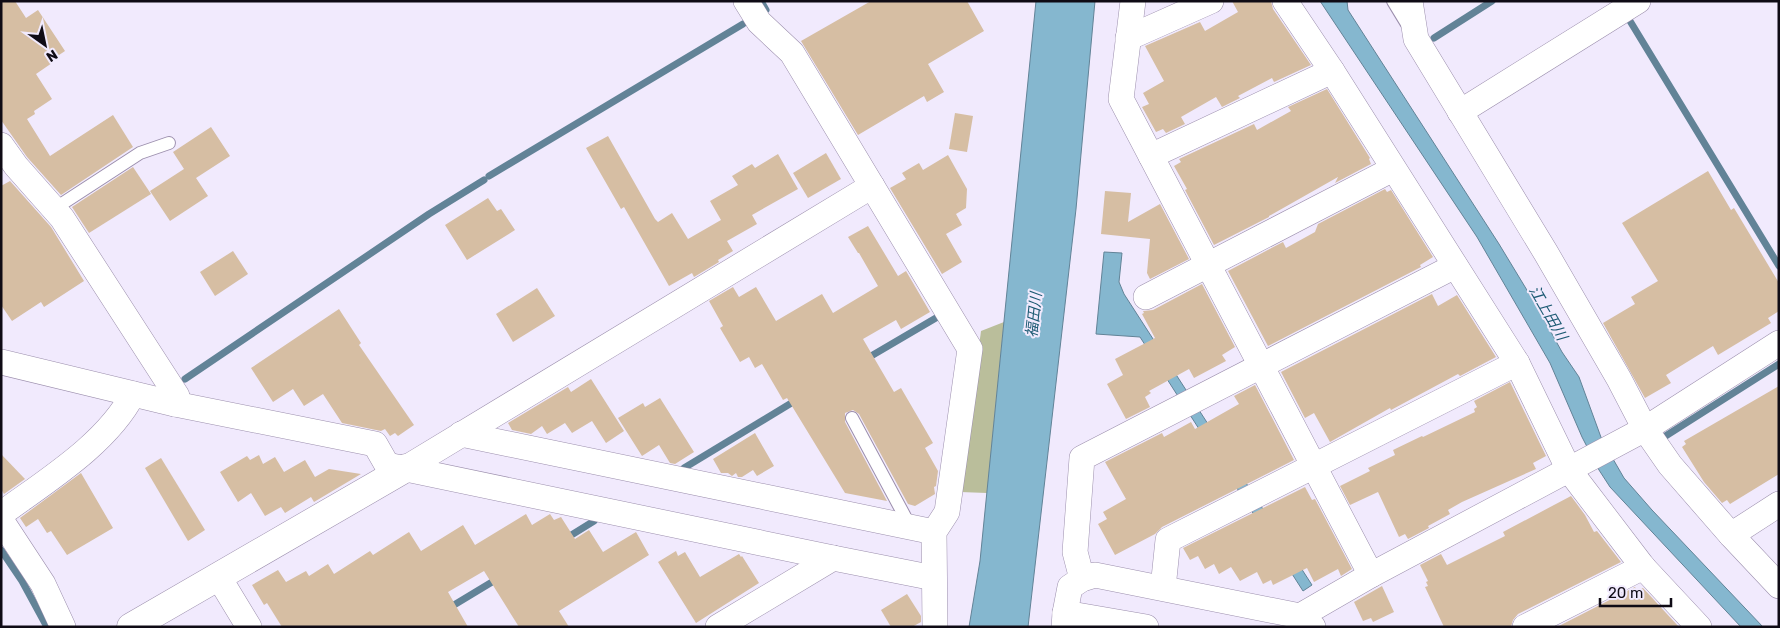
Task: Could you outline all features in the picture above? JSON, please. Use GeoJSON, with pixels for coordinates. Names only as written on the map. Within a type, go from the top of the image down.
{"type":"FeatureCollection","features":[{"type":"Feature","properties":{"kind":"street"},"geometry":{"type":"LineString","coordinates":[[461,434],[923,530],[947,512],[970,349],[792,53],[759,22],[746,1]]}},
{"type":"Feature","properties":{"kind":"street"},"geometry":{"type":"LineString","coordinates":[[1133,1],[1121,100],[1371,575]]}},
{"type":"Feature","properties":{"kind":"street"},"geometry":{"type":"LineString","coordinates":[[1128,38],[1210,1]]}},
{"type":"Feature","properties":{"kind":"street"},"geometry":{"type":"LineString","coordinates":[[1285,1],[1394,169],[1643,567],[1699,627]]}},
{"type":"Feature","properties":{"kind":"street"},"geometry":{"type":"LineString","coordinates":[[1410,1],[1416,39],[1546,252],[1614,371],[1637,433],[1670,465],[1731,535],[1779,586]]}},
{"type":"Feature","properties":{"kind":"street"},"geometry":{"type":"LineString","coordinates":[[1460,112],[1638,1]]}},
{"type":"Feature","properties":{"kind":"street"},"geometry":{"type":"LineString","coordinates":[[1151,156],[1332,71]]}},
{"type":"Feature","properties":{"kind":"street"},"geometry":{"type":"LineString","coordinates":[[1,145],[16,166],[62,218],[177,396],[175,404]]}},
{"type":"Feature","properties":{"kind":"street"},"geometry":{"type":"LineString","coordinates":[[1146,297],[1394,169]]}},
{"type":"Feature","properties":{"kind":"street"},"geometry":{"type":"LineString","coordinates":[[131,627],[406,468],[872,186]]}},
{"type":"Feature","properties":{"kind":"street"},"geometry":{"type":"LineString","coordinates":[[1082,579],[1075,552],[1082,458],[1454,266]]}},
{"type":"Feature","properties":{"kind":"street"},"geometry":{"type":"LineString","coordinates":[[1146,627],[1064,620],[1070,587],[1082,579],[1095,575],[1163,588],[1311,624],[1371,575],[1637,433],[1779,344]]}},
{"type":"Feature","properties":{"kind":"street"},"geometry":{"type":"LineString","coordinates":[[1,362],[175,404],[375,444],[387,464],[934,578]]}},
{"type":"Feature","properties":{"kind":"street"},"geometry":{"type":"LineString","coordinates":[[1163,588],[1168,540],[1517,364]]}},
{"type":"Feature","properties":{"kind":"street"},"geometry":{"type":"LineString","coordinates":[[63,627],[43,584],[3,527],[64,468],[108,430],[124,411],[133,394]]}},
{"type":"Feature","properties":{"kind":"street"},"geometry":{"type":"LineString","coordinates":[[1731,535],[1779,504]]}},
{"type":"Feature","properties":{"kind":"street"},"geometry":{"type":"LineString","coordinates":[[923,530],[934,578],[934,627]]}},
{"type":"Feature","properties":{"kind":"street"},"geometry":{"type":"LineString","coordinates":[[718,627],[833,558]]}},
{"type":"Feature","properties":{"kind":"street"},"geometry":{"type":"LineString","coordinates":[[1524,627],[1643,567]]}},
{"type":"Feature","properties":{"kind":"street"},"geometry":{"type":"LineString","coordinates":[[218,576],[249,627]]}},
{"type":"Feature","properties":{"kind":"lane"},"geometry":{"type":"LineString","coordinates":[[1393,1],[1416,39]]}},
{"type":"Feature","properties":{"kind":"lane"},"geometry":{"type":"LineString","coordinates":[[54,209],[140,153],[169,143]]}},
{"type":"Feature","properties":{"kind":"lane"},"geometry":{"type":"LineString","coordinates":[[852,418],[923,530]]}},
{"type":"Feature","properties":{"kind":"green space"},"geometry":{"type":"Polygon","coordinates":[[[1004,322],[987,493],[960,492],[981,331],[1004,322]]]}},
{"type":"Feature","properties":{"kind":"water","name":"福田川"},"geometry":{"type":"Polygon","coordinates":[[[1036,1],[1095,1],[1076,209],[1028,627],[969,627],[980,561],[1036,1]]]}},
{"type":"Feature","properties":{"kind":"water"},"geometry":{"type":"Polygon","coordinates":[[[1320,1],[1347,1],[1348,10],[1499,244],[1562,352],[1579,377],[1602,440],[1624,478],[1763,627],[1741,627],[1610,487],[1582,437],[1550,363],[1477,237],[1320,1]]]}},
{"type":"Feature","properties":{"kind":"water"},"geometry":{"type":"Polygon","coordinates":[[[1104,252],[1122,253],[1119,282],[1124,294],[1312,585],[1303,591],[1140,337],[1096,334],[1104,252]]]}},
{"type":"Feature","properties":{"kind":"building"},"geometry":{"type":"Polygon","coordinates":[[[1,1],[15,1],[26,18],[38,10],[65,51],[36,74],[52,99],[34,111],[35,114],[27,119],[50,156],[113,115],[133,147],[61,195],[27,157],[1,120],[1,1]]]}},
{"type":"Feature","properties":{"kind":"building"},"geometry":{"type":"Polygon","coordinates":[[[871,1],[967,1],[984,31],[928,64],[944,92],[927,102],[924,96],[858,135],[801,41],[871,1]]]}},
{"type":"Feature","properties":{"kind":"building"},"geometry":{"type":"Polygon","coordinates":[[[1232,1],[1271,1],[1273,9],[1311,65],[1274,82],[1272,78],[1222,107],[1216,97],[1181,117],[1185,124],[1166,133],[1163,129],[1156,132],[1142,107],[1149,104],[1143,93],[1164,81],[1145,46],[1200,22],[1205,31],[1238,12],[1232,1]]]}},
{"type":"Feature","properties":{"kind":"building"},"geometry":{"type":"Polygon","coordinates":[[[1327,89],[1370,158],[1371,164],[1335,183],[1338,177],[1269,217],[1214,245],[1174,166],[1181,162],[1179,159],[1254,124],[1257,130],[1291,111],[1288,107],[1327,89]]]}},
{"type":"Feature","properties":{"kind":"building"},"geometry":{"type":"Polygon","coordinates":[[[955,113],[973,116],[967,152],[949,149],[955,113]]]}},
{"type":"Feature","properties":{"kind":"building"},"geometry":{"type":"Polygon","coordinates":[[[211,127],[230,156],[196,178],[208,196],[170,221],[150,191],[184,169],[173,152],[211,127]]]}},
{"type":"Feature","properties":{"kind":"building"},"geometry":{"type":"Polygon","coordinates":[[[608,136],[655,219],[658,222],[672,213],[688,239],[721,220],[710,201],[738,185],[732,176],[752,164],[755,168],[778,154],[798,189],[752,215],[757,224],[727,241],[733,251],[718,260],[719,262],[694,277],[692,273],[669,286],[624,207],[621,209],[586,148],[608,136]]]}},
{"type":"Feature","properties":{"kind":"building"},"geometry":{"type":"Polygon","coordinates":[[[826,153],[841,179],[808,198],[793,173],[826,153]]]}},
{"type":"Feature","properties":{"kind":"building"},"geometry":{"type":"Polygon","coordinates":[[[948,155],[967,189],[966,208],[956,214],[962,225],[946,234],[962,262],[942,274],[890,188],[906,179],[902,173],[919,163],[923,170],[948,155]]]}},
{"type":"Feature","properties":{"kind":"building"},"geometry":{"type":"Polygon","coordinates":[[[133,167],[151,194],[89,233],[72,207],[133,167]]]}},
{"type":"Feature","properties":{"kind":"building"},"geometry":{"type":"Polygon","coordinates":[[[1708,171],[1731,210],[1734,208],[1779,283],[1779,311],[1768,318],[1771,323],[1718,355],[1713,346],[1666,375],[1671,383],[1645,398],[1603,323],[1635,304],[1631,297],[1658,281],[1622,223],[1708,171]]]}},
{"type":"Feature","properties":{"kind":"building"},"geometry":{"type":"Polygon","coordinates":[[[10,181],[51,227],[84,281],[44,307],[41,302],[12,321],[1,305],[1,186],[10,181]]]}},
{"type":"Feature","properties":{"kind":"building"},"geometry":{"type":"Polygon","coordinates":[[[1385,189],[1387,192],[1391,190],[1433,257],[1420,265],[1421,267],[1268,346],[1228,271],[1283,242],[1286,248],[1315,232],[1318,224],[1385,189]]]}},
{"type":"Feature","properties":{"kind":"building"},"geometry":{"type":"Polygon","coordinates":[[[1105,191],[1131,193],[1128,222],[1160,204],[1189,259],[1150,279],[1147,273],[1150,239],[1101,234],[1105,191]]]}},
{"type":"Feature","properties":{"kind":"building"},"geometry":{"type":"Polygon","coordinates":[[[488,198],[497,211],[501,209],[515,230],[467,260],[445,225],[488,198]]]}},
{"type":"Feature","properties":{"kind":"building"},"geometry":{"type":"Polygon","coordinates":[[[868,226],[898,276],[906,271],[930,312],[901,329],[896,320],[863,339],[894,392],[901,388],[933,443],[925,448],[938,471],[936,486],[934,487],[935,494],[915,506],[908,504],[859,414],[853,410],[845,413],[845,422],[887,501],[845,493],[787,398],[783,400],[762,364],[755,368],[749,357],[740,362],[720,328],[723,326],[709,301],[733,287],[739,297],[756,287],[776,321],[822,294],[833,313],[878,286],[848,237],[868,226]]]}},
{"type":"Feature","properties":{"kind":"building"},"geometry":{"type":"Polygon","coordinates":[[[233,251],[248,274],[215,296],[200,272],[233,251]]]}},
{"type":"Feature","properties":{"kind":"building"},"geometry":{"type":"Polygon","coordinates":[[[1202,284],[1235,347],[1222,355],[1226,361],[1194,378],[1189,369],[1149,391],[1151,393],[1145,397],[1150,407],[1126,419],[1107,384],[1123,375],[1115,359],[1155,338],[1142,314],[1144,313],[1143,311],[1153,310],[1202,284]]]}},
{"type":"Feature","properties":{"kind":"building"},"geometry":{"type":"Polygon","coordinates":[[[537,288],[555,316],[513,342],[496,314],[537,288]]]}},
{"type":"Feature","properties":{"kind":"building"},"geometry":{"type":"Polygon","coordinates":[[[1432,294],[1438,306],[1457,295],[1496,357],[1460,376],[1458,374],[1391,410],[1390,408],[1330,442],[1314,413],[1305,418],[1281,372],[1432,294]]]}},
{"type":"Feature","properties":{"kind":"building"},"geometry":{"type":"Polygon","coordinates":[[[339,309],[361,343],[359,345],[414,425],[398,436],[395,433],[390,436],[385,429],[381,431],[342,423],[323,394],[304,406],[293,389],[273,402],[251,368],[339,309]]]}},
{"type":"Feature","properties":{"kind":"building"},"geometry":{"type":"Polygon","coordinates":[[[591,379],[624,431],[606,443],[592,421],[572,433],[565,423],[547,434],[542,426],[531,434],[512,430],[508,423],[568,387],[571,392],[591,379]]]}},
{"type":"Feature","properties":{"kind":"building"},"geometry":{"type":"Polygon","coordinates":[[[1510,382],[1546,456],[1533,463],[1536,469],[1462,502],[1448,510],[1450,514],[1408,539],[1405,534],[1399,537],[1378,492],[1350,505],[1340,486],[1370,471],[1368,468],[1395,455],[1393,450],[1475,412],[1474,409],[1477,407],[1474,401],[1510,382]]]}},
{"type":"Feature","properties":{"kind":"building"},"geometry":{"type":"Polygon","coordinates":[[[1255,385],[1294,460],[1162,527],[1155,534],[1115,555],[1098,524],[1107,519],[1103,512],[1126,499],[1105,462],[1162,433],[1164,437],[1191,422],[1195,429],[1239,404],[1234,396],[1255,385]]]}},
{"type":"Feature","properties":{"kind":"building"},"geometry":{"type":"Polygon","coordinates":[[[1779,386],[1779,474],[1730,504],[1727,500],[1722,503],[1704,482],[1682,447],[1686,444],[1684,441],[1779,386]]]}},
{"type":"Feature","properties":{"kind":"building"},"geometry":{"type":"Polygon","coordinates":[[[660,398],[694,452],[675,464],[670,463],[659,445],[642,456],[618,418],[643,403],[645,407],[660,398]]]}},
{"type":"Feature","properties":{"kind":"building"},"geometry":{"type":"Polygon","coordinates":[[[755,433],[774,466],[757,476],[753,470],[742,477],[738,477],[736,473],[732,476],[728,473],[721,473],[713,459],[755,433]]]}},
{"type":"Feature","properties":{"kind":"building"},"geometry":{"type":"Polygon","coordinates":[[[1,454],[25,479],[4,494],[1,489],[1,454]]]}},
{"type":"Feature","properties":{"kind":"building"},"geometry":{"type":"Polygon","coordinates":[[[259,455],[263,464],[275,457],[284,472],[305,460],[315,477],[329,469],[361,474],[314,502],[311,497],[285,513],[281,507],[265,516],[251,493],[238,502],[220,472],[247,456],[250,460],[259,455]]]}},
{"type":"Feature","properties":{"kind":"building"},"geometry":{"type":"Polygon","coordinates":[[[161,458],[205,530],[188,541],[145,468],[161,458]]]}},
{"type":"Feature","properties":{"kind":"building"},"geometry":{"type":"Polygon","coordinates":[[[81,473],[113,528],[67,555],[51,531],[47,533],[38,519],[26,527],[20,518],[81,473]]]}},
{"type":"Feature","properties":{"kind":"building"},"geometry":{"type":"Polygon","coordinates":[[[1305,487],[1312,500],[1315,499],[1352,569],[1341,576],[1338,569],[1314,582],[1307,568],[1273,585],[1271,580],[1263,584],[1257,572],[1240,581],[1231,567],[1219,574],[1214,564],[1205,569],[1198,556],[1190,560],[1183,548],[1305,487]]]}},
{"type":"Feature","properties":{"kind":"building"},"geometry":{"type":"Polygon","coordinates":[[[1571,496],[1585,515],[1594,532],[1597,531],[1621,562],[1518,614],[1513,620],[1511,627],[1444,627],[1425,587],[1428,586],[1426,582],[1428,581],[1420,565],[1441,554],[1447,565],[1505,536],[1503,532],[1571,496]]]}},
{"type":"Feature","properties":{"kind":"building"},"geometry":{"type":"Polygon","coordinates":[[[526,514],[532,525],[550,514],[554,520],[561,517],[575,539],[589,530],[603,552],[636,532],[649,555],[559,611],[569,627],[519,627],[484,571],[448,592],[468,627],[282,627],[267,603],[264,605],[252,585],[278,570],[286,582],[306,571],[309,576],[328,564],[334,574],[370,551],[373,555],[409,532],[421,551],[463,525],[475,545],[526,514]]]}},
{"type":"Feature","properties":{"kind":"building"},"geometry":{"type":"Polygon","coordinates":[[[676,551],[678,556],[685,552],[700,577],[739,554],[759,583],[696,623],[658,562],[676,551]]]}},
{"type":"Feature","properties":{"kind":"building"},"geometry":{"type":"Polygon","coordinates":[[[1382,586],[1394,612],[1373,622],[1371,618],[1363,621],[1354,602],[1382,586]]]}},
{"type":"Feature","properties":{"kind":"building"},"geometry":{"type":"Polygon","coordinates":[[[1635,587],[1637,591],[1643,588],[1679,627],[1557,627],[1635,587]]]}},
{"type":"Feature","properties":{"kind":"building"},"geometry":{"type":"Polygon","coordinates":[[[907,594],[921,616],[921,622],[912,627],[891,627],[881,610],[907,594]]]}},
{"type":"Feature","properties":{"kind":"waterway"},"geometry":{"type":"LineString","coordinates":[[761,1],[766,10]]}},
{"type":"Feature","properties":{"kind":"waterway"},"geometry":{"type":"LineString","coordinates":[[1434,38],[1492,1]]}},
{"type":"Feature","properties":{"kind":"waterway"},"geometry":{"type":"LineString","coordinates":[[1630,21],[1779,266]]}},
{"type":"Feature","properties":{"kind":"waterway"},"geometry":{"type":"LineString","coordinates":[[489,176],[743,24]]}},
{"type":"Feature","properties":{"kind":"waterway"},"geometry":{"type":"LineString","coordinates":[[185,379],[429,214],[484,180]]}},
{"type":"Feature","properties":{"kind":"waterway"},"geometry":{"type":"LineString","coordinates":[[866,359],[941,315]]}},
{"type":"Feature","properties":{"kind":"waterway"},"geometry":{"type":"LineString","coordinates":[[1664,437],[1779,364]]}},
{"type":"Feature","properties":{"kind":"waterway"},"geometry":{"type":"LineString","coordinates":[[684,468],[798,399]]}},
{"type":"Feature","properties":{"kind":"waterway"},"geometry":{"type":"LineString","coordinates":[[565,539],[594,521]]}},
{"type":"Feature","properties":{"kind":"waterway"},"geometry":{"type":"LineString","coordinates":[[1,550],[22,581],[47,627]]}},
{"type":"Feature","properties":{"kind":"waterway"},"geometry":{"type":"LineString","coordinates":[[449,608],[497,579]]}},
{"type":"Feature","properties":{"kind":"water label","name":"江上田川"},"geometry":{"type":"Point","coordinates":[1548,313]}}]}
